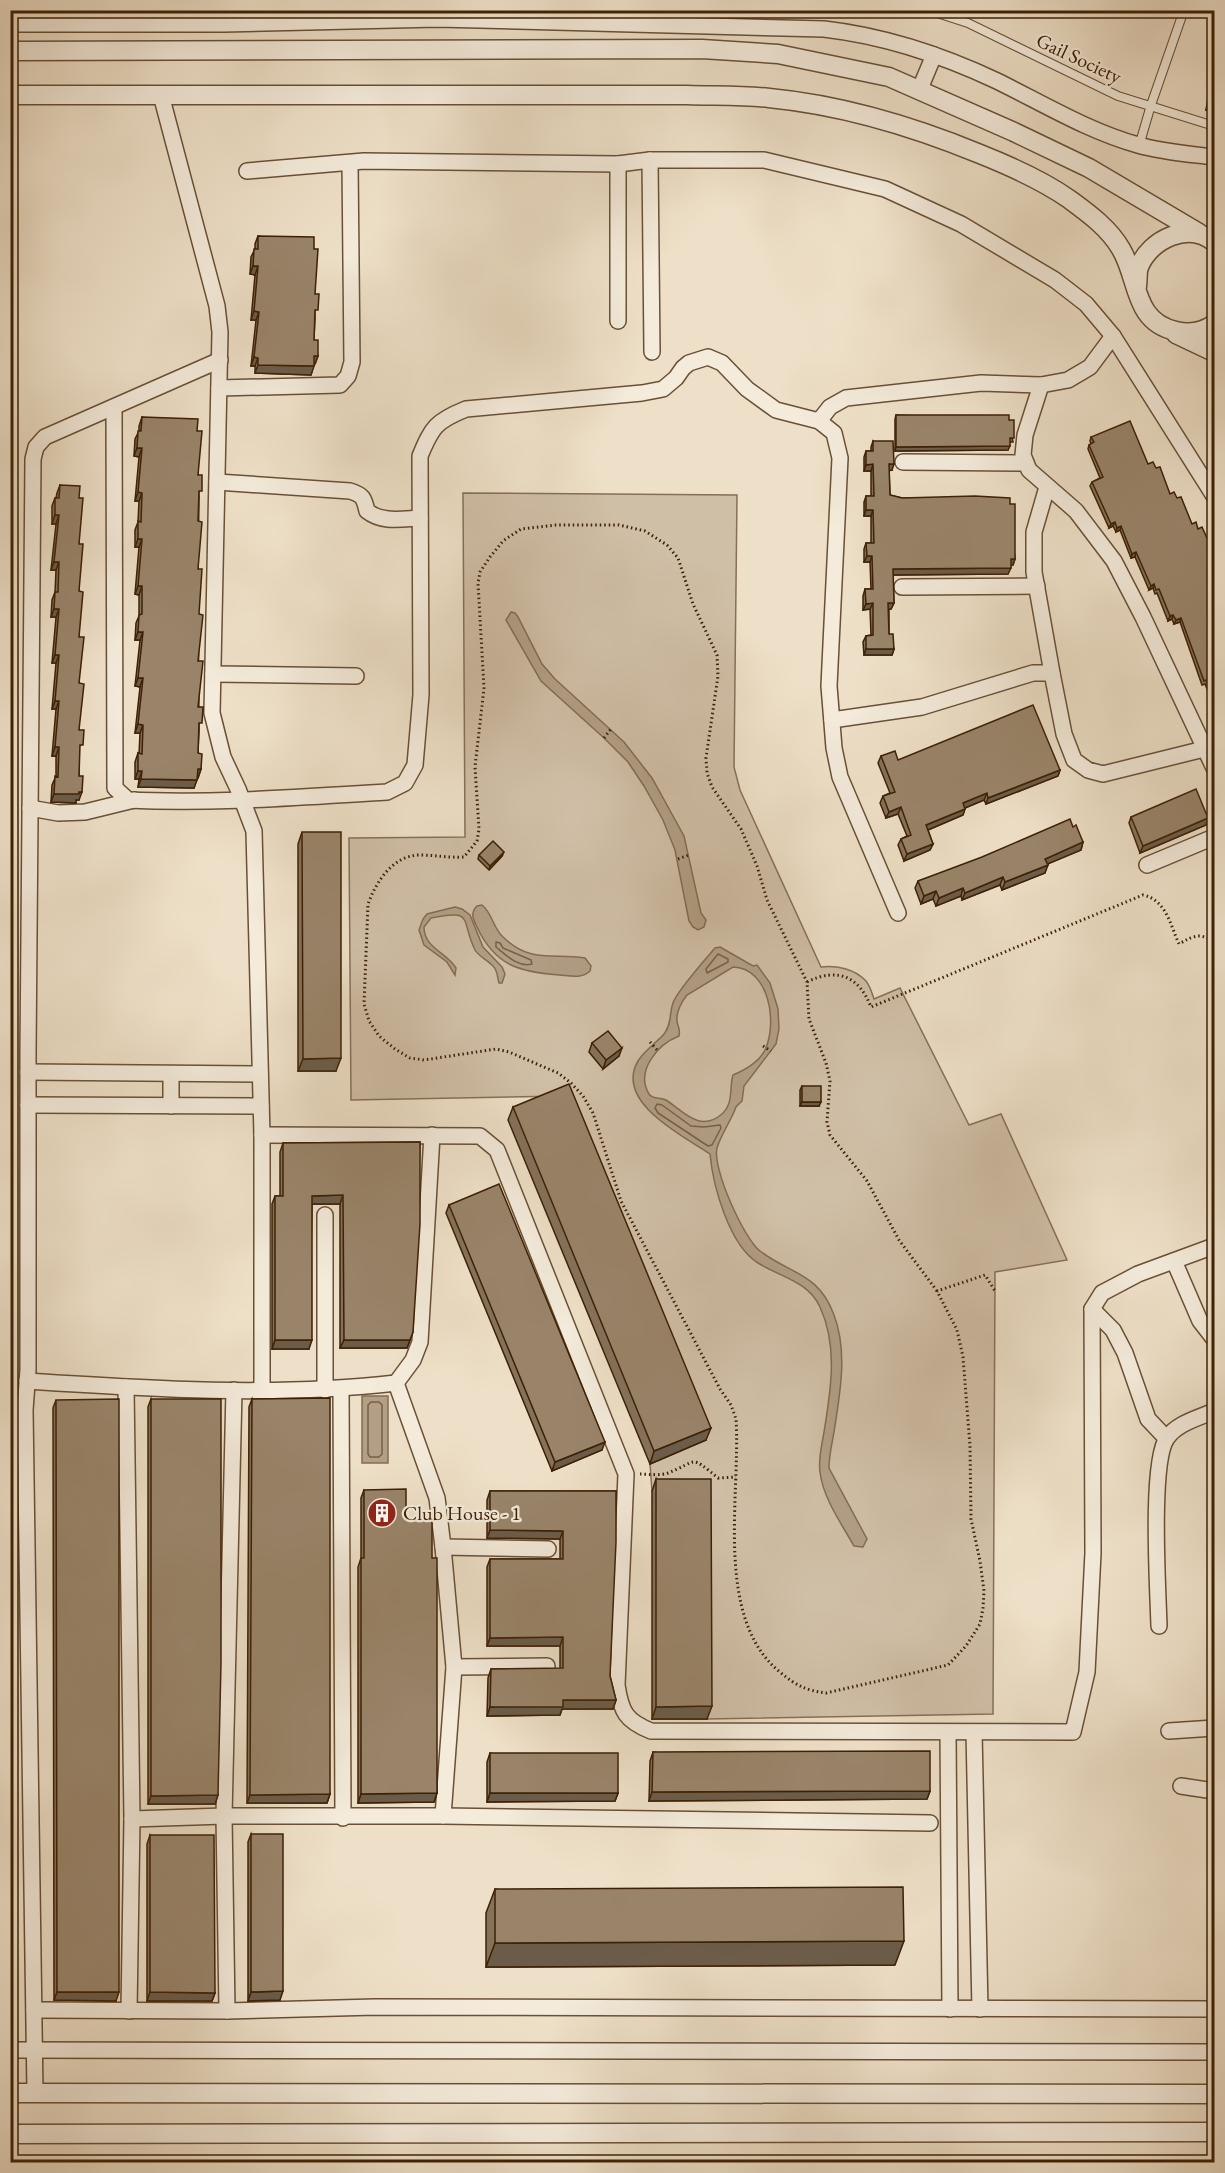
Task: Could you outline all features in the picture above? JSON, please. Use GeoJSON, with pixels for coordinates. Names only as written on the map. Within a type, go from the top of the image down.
{"type":"FeatureCollection","features":[{"type":"Feature","properties":{"kind":"street"},"geometry":{"type":"LineString","coordinates":[[10,24],[122,17],[438,20],[569,16],[742,18],[863,34],[895,41],[995,81],[1074,121],[1139,146],[1215,157]]}},
{"type":"Feature","properties":{"kind":"street"},"geometry":{"type":"LineString","coordinates":[[10,51],[702,49],[778,54],[889,77],[1089,168],[1209,237]]}},
{"type":"Feature","properties":{"kind":"street"},"geometry":{"type":"LineString","coordinates":[[919,91],[934,55]]}},
{"type":"Feature","properties":{"kind":"street"},"geometry":{"type":"LineString","coordinates":[[10,95],[687,95],[770,98],[868,115],[948,141],[1016,168],[1067,198],[1107,229],[1122,250],[1147,315],[1165,329],[1215,352]]}},
{"type":"Feature","properties":{"kind":"street"},"geometry":{"type":"LineString","coordinates":[[161,95],[217,306],[220,332],[212,713],[223,757],[254,831],[262,1135],[262,1390]]}},
{"type":"Feature","properties":{"kind":"street"},"geometry":{"type":"LineString","coordinates":[[650,160],[652,352]]}},
{"type":"Feature","properties":{"kind":"street"},"geometry":{"type":"LineString","coordinates":[[247,171],[364,161],[618,164],[650,160],[764,160],[885,189],[960,224],[1055,280],[1086,304],[1113,336],[1215,496]]}},
{"type":"Feature","properties":{"kind":"street"},"geometry":{"type":"LineString","coordinates":[[219,388],[340,385],[348,376],[352,362],[350,163]]}},
{"type":"Feature","properties":{"kind":"street"},"geometry":{"type":"LineString","coordinates":[[618,164],[618,321]]}},
{"type":"Feature","properties":{"kind":"street"},"geometry":{"type":"LineString","coordinates":[[1137,294],[1138,268],[1152,247],[1174,234],[1209,237]]}},
{"type":"Feature","properties":{"kind":"street"},"geometry":{"type":"LineString","coordinates":[[1165,329],[1186,333],[1207,329],[1215,324]]}},
{"type":"Feature","properties":{"kind":"street"},"geometry":{"type":"LineString","coordinates":[[819,421],[830,407],[846,398],[981,383],[1041,385],[1068,380],[1090,367],[1113,336]]}},
{"type":"Feature","properties":{"kind":"street"},"geometry":{"type":"LineString","coordinates":[[114,407],[115,788],[128,800],[243,801],[387,792],[405,783],[415,765],[421,694],[420,456],[429,434],[444,418],[466,409],[663,389],[689,363],[708,357],[722,363],[747,389],[776,410],[819,421],[834,434],[840,458],[829,686],[834,748],[840,777],[898,913]]}},
{"type":"Feature","properties":{"kind":"street"},"geometry":{"type":"LineString","coordinates":[[34,2094],[25,1410],[33,459],[36,447],[45,437],[220,360]]}},
{"type":"Feature","properties":{"kind":"street"},"geometry":{"type":"LineString","coordinates":[[1041,385],[1025,435],[1023,455],[1029,470],[1076,511],[1114,561],[1215,768]]}},
{"type":"Feature","properties":{"kind":"street"},"geometry":{"type":"LineString","coordinates":[[903,462],[1026,463]]}},
{"type":"Feature","properties":{"kind":"street"},"geometry":{"type":"LineString","coordinates":[[217,482],[350,491],[361,494],[367,511],[376,518],[393,520],[420,518]]}},
{"type":"Feature","properties":{"kind":"street"},"geometry":{"type":"LineString","coordinates":[[1047,487],[1034,532],[1034,572],[1064,734],[1074,760],[1088,770],[1103,774],[1204,749]]}},
{"type":"Feature","properties":{"kind":"street"},"geometry":{"type":"LineString","coordinates":[[902,587],[1037,586]]}},
{"type":"Feature","properties":{"kind":"street"},"geometry":{"type":"LineString","coordinates":[[832,720],[922,707],[1033,673],[1052,673]]}},
{"type":"Feature","properties":{"kind":"street"},"geometry":{"type":"LineString","coordinates":[[213,674],[356,675]]}},
{"type":"Feature","properties":{"kind":"street"},"geometry":{"type":"LineString","coordinates":[[30,808],[58,813],[85,812],[134,800]]}},
{"type":"Feature","properties":{"kind":"street"},"geometry":{"type":"LineString","coordinates":[[1147,865],[1215,837]]}},
{"type":"Feature","properties":{"kind":"street"},"geometry":{"type":"LineString","coordinates":[[27,1072],[260,1074]]}},
{"type":"Feature","properties":{"kind":"street"},"geometry":{"type":"LineString","coordinates":[[171,1074],[171,1106]]}},
{"type":"Feature","properties":{"kind":"street"},"geometry":{"type":"LineString","coordinates":[[28,1106],[261,1106]]}},
{"type":"Feature","properties":{"kind":"street"},"geometry":{"type":"LineString","coordinates":[[262,1135],[480,1136],[497,1150],[626,1474],[617,1686],[621,1707],[636,1725],[651,1731],[1073,1732],[1087,1672],[1093,1553],[1092,1309],[1102,1293],[1138,1274],[1215,1246]]}},
{"type":"Feature","properties":{"kind":"street"},"geometry":{"type":"LineString","coordinates":[[27,1381],[234,1390],[333,1389],[396,1383],[413,1360],[420,1342],[432,1135]]}},
{"type":"Feature","properties":{"kind":"street"},"geometry":{"type":"LineString","coordinates":[[325,1215],[333,1389],[343,1818]]}},
{"type":"Feature","properties":{"kind":"street"},"geometry":{"type":"LineString","coordinates":[[1174,1261],[1200,1321],[1215,1339]]}},
{"type":"Feature","properties":{"kind":"street"},"geometry":{"type":"LineString","coordinates":[[1092,1309],[1113,1330],[1125,1353],[1148,1419],[1166,1438]]}},
{"type":"Feature","properties":{"kind":"street"},"geometry":{"type":"LineString","coordinates":[[396,1383],[437,1498],[443,1547],[454,1667],[443,1816]]}},
{"type":"Feature","properties":{"kind":"street"},"geometry":{"type":"LineString","coordinates":[[126,1387],[132,1819],[129,2011]]}},
{"type":"Feature","properties":{"kind":"street"},"geometry":{"type":"LineString","coordinates":[[227,2011],[224,1816],[234,1390]]}},
{"type":"Feature","properties":{"kind":"street"},"geometry":{"type":"LineString","coordinates":[[1159,1626],[1157,1494],[1160,1458],[1166,1438],[1181,1425],[1215,1411]]}},
{"type":"Feature","properties":{"kind":"street"},"geometry":{"type":"LineString","coordinates":[[443,1547],[548,1549]]}},
{"type":"Feature","properties":{"kind":"street"},"geometry":{"type":"LineString","coordinates":[[454,1667],[547,1666]]}},
{"type":"Feature","properties":{"kind":"street"},"geometry":{"type":"LineString","coordinates":[[1169,1731],[1215,1728]]}},
{"type":"Feature","properties":{"kind":"street"},"geometry":{"type":"LineString","coordinates":[[948,1732],[950,2009]]}},
{"type":"Feature","properties":{"kind":"street"},"geometry":{"type":"LineString","coordinates":[[974,1732],[980,2009]]}},
{"type":"Feature","properties":{"kind":"street"},"geometry":{"type":"LineString","coordinates":[[1181,1786],[1215,1791]]}},
{"type":"Feature","properties":{"kind":"street"},"geometry":{"type":"LineString","coordinates":[[132,1819],[224,1816],[343,1818],[443,1816],[930,1823]]}},
{"type":"Feature","properties":{"kind":"street"},"geometry":{"type":"LineString","coordinates":[[34,2010],[227,2011],[375,2007],[1215,2009]]}},
{"type":"Feature","properties":{"kind":"street"},"geometry":{"type":"LineString","coordinates":[[10,2050],[1215,2052]]}},
{"type":"Feature","properties":{"kind":"street"},"geometry":{"type":"LineString","coordinates":[[10,2093],[1215,2094]]}},
{"type":"Feature","properties":{"kind":"street"},"geometry":{"type":"LineString","coordinates":[[10,2134],[1215,2132]]}},
{"type":"Feature","properties":{"kind":"lane","name":"Gail Society"},"geometry":{"type":"LineString","coordinates":[[928,10],[968,23],[1102,89],[1215,126]]}},
{"type":"Feature","properties":{"kind":"lane"},"geometry":{"type":"LineString","coordinates":[[1139,146],[1150,105],[1184,10]]}},
{"type":"Feature","properties":{"kind":"path"},"geometry":{"type":"LineString","coordinates":[[556,525],[619,525],[645,531],[668,545],[678,558],[693,604],[717,656],[718,676],[706,758],[707,773],[712,787],[741,829],[767,900],[807,982],[809,1018],[826,1063],[830,1081],[827,1122],[830,1135],[867,1181],[899,1240],[937,1291],[957,1329],[963,1357],[970,1446],[971,1519],[984,1591],[980,1624],[966,1646],[948,1665],[826,1693],[808,1691],[773,1666],[746,1624],[735,1560],[736,1419],[731,1405],[720,1389],[621,1201],[593,1113],[583,1096],[558,1073],[509,1052],[496,1050],[424,1060],[410,1058],[379,1036],[369,1021],[364,1004],[368,904],[374,889],[398,861],[418,855],[464,857],[477,841],[479,829],[476,759],[484,688],[478,583],[480,572],[503,541],[521,530],[556,525]]}},
{"type":"Feature","properties":{"kind":"path"},"geometry":{"type":"LineString","coordinates":[[604,738],[611,729]]}},
{"type":"Feature","properties":{"kind":"path"},"geometry":{"type":"LineString","coordinates":[[678,859],[689,855]]}},
{"type":"Feature","properties":{"kind":"path"},"geometry":{"type":"LineString","coordinates":[[807,982],[826,975],[846,977],[857,984],[866,995],[871,1007],[1143,895],[1154,897],[1162,905],[1179,944],[1193,936],[1204,935],[1215,942]]}},
{"type":"Feature","properties":{"kind":"path"},"geometry":{"type":"LineString","coordinates":[[650,1042],[658,1051]]}},
{"type":"Feature","properties":{"kind":"path"},"geometry":{"type":"LineString","coordinates":[[763,1046],[771,1051]]}},
{"type":"Feature","properties":{"kind":"path"},"geometry":{"type":"LineString","coordinates":[[937,1291],[985,1275],[995,1291]]}},
{"type":"Feature","properties":{"kind":"path"},"geometry":{"type":"LineString","coordinates":[[626,1474],[666,1474],[689,1461],[699,1463],[718,1478],[736,1477]]}},
{"type":"Feature","properties":{"kind":"shaded area"},"geometry":{"type":"Polygon","coordinates":[[[463,493],[737,495],[734,767],[740,790],[821,967],[839,967],[856,973],[867,983],[874,999],[900,988],[969,1125],[1001,1114],[1067,1260],[995,1272],[993,1714],[707,1719],[707,1491],[652,1491],[650,1464],[706,1440],[565,1096],[351,1100],[349,838],[465,837],[463,493]]]}},
{"type":"Feature","properties":{"kind":"water"},"geometry":{"type":"Polygon","coordinates":[[[511,612],[518,617],[542,664],[555,679],[624,742],[652,778],[684,836],[701,913],[706,920],[704,927],[698,930],[689,921],[675,850],[663,820],[644,786],[628,762],[541,681],[506,620],[511,612]]]}},
{"type":"Feature","properties":{"kind":"water"},"geometry":{"type":"Polygon","coordinates":[[[482,905],[502,936],[512,945],[522,951],[542,956],[585,958],[591,966],[590,971],[579,976],[545,974],[521,969],[501,959],[484,940],[473,916],[473,911],[477,906],[482,905]]]}},
{"type":"Feature","properties":{"kind":"water"},"geometry":{"type":"Polygon","coordinates":[[[455,907],[470,915],[483,947],[502,967],[505,974],[502,983],[499,983],[495,968],[475,950],[464,919],[460,916],[431,918],[424,927],[431,945],[456,968],[455,975],[447,962],[424,945],[419,930],[427,914],[455,907]]]}},
{"type":"Feature","properties":{"kind":"water"},"geometry":{"type":"Polygon","coordinates":[[[720,947],[753,966],[757,965],[770,983],[778,1009],[779,1029],[776,1044],[744,1086],[742,1101],[736,1107],[719,1143],[717,1158],[719,1171],[738,1218],[753,1244],[771,1259],[812,1282],[828,1301],[834,1315],[841,1343],[842,1373],[829,1468],[867,1539],[863,1547],[854,1546],[838,1519],[825,1491],[820,1472],[820,1457],[829,1400],[831,1353],[826,1322],[820,1307],[815,1298],[801,1285],[766,1268],[748,1254],[739,1243],[724,1214],[710,1154],[655,1116],[643,1104],[635,1090],[633,1076],[638,1061],[664,1034],[672,1007],[680,991],[715,948],[720,947]],[[733,967],[687,995],[677,1014],[679,1036],[663,1045],[651,1059],[647,1068],[645,1085],[649,1094],[666,1100],[699,1121],[714,1119],[726,1110],[730,1100],[733,1075],[747,1068],[759,1058],[769,1038],[771,1025],[767,998],[755,976],[733,967]]]}},
{"type":"Feature","properties":{"kind":"water"},"geometry":{"type":"Polygon","coordinates":[[[362,1396],[388,1396],[388,1463],[362,1463],[362,1396]]]}},
{"type":"Feature","properties":{"kind":"building"},"geometry":{"type":"Polygon","coordinates":[[[1215,62],[1215,102],[1209,102],[1215,62]]]}},
{"type":"Feature","properties":{"kind":"building"},"geometry":{"type":"Polygon","coordinates":[[[258,236],[314,237],[314,249],[318,249],[315,294],[319,294],[318,310],[315,310],[314,340],[318,340],[318,356],[314,356],[314,366],[258,365],[258,358],[254,357],[259,312],[254,311],[258,266],[253,266],[254,249],[258,249],[258,236]]]}},
{"type":"Feature","properties":{"kind":"building"},"geometry":{"type":"Polygon","coordinates":[[[896,415],[1009,415],[1009,420],[1014,420],[1014,438],[1010,438],[1010,446],[896,447],[896,415]]]}},
{"type":"Feature","properties":{"kind":"building"},"geometry":{"type":"Polygon","coordinates":[[[142,417],[198,419],[197,431],[202,431],[198,475],[202,475],[198,521],[202,522],[198,569],[202,569],[199,614],[203,615],[198,661],[203,661],[198,707],[203,707],[202,723],[199,723],[198,753],[202,754],[201,769],[198,769],[197,780],[141,779],[142,771],[138,771],[138,753],[142,754],[143,725],[138,724],[143,678],[138,678],[143,632],[138,632],[139,615],[142,614],[142,586],[138,586],[142,539],[138,539],[138,521],[141,522],[142,493],[138,492],[142,448],[137,448],[142,417]]]}},
{"type":"Feature","properties":{"kind":"building"},"geometry":{"type":"Polygon","coordinates":[[[1130,421],[1148,464],[1153,462],[1156,468],[1160,467],[1170,494],[1174,492],[1177,498],[1181,497],[1192,524],[1196,522],[1198,529],[1202,527],[1215,556],[1215,700],[1206,680],[1204,681],[1181,618],[1176,620],[1173,615],[1170,616],[1159,589],[1156,590],[1154,584],[1151,586],[1136,552],[1132,554],[1121,526],[1117,528],[1115,522],[1111,524],[1092,482],[1103,477],[1089,445],[1094,442],[1091,437],[1130,421]]]}},
{"type":"Feature","properties":{"kind":"building"},"geometry":{"type":"Polygon","coordinates":[[[873,441],[893,441],[894,464],[889,464],[890,495],[902,498],[975,496],[1010,498],[1010,504],[1015,504],[1015,559],[1011,559],[1011,568],[893,569],[894,603],[888,603],[889,634],[893,634],[894,649],[866,649],[866,636],[873,635],[873,603],[866,604],[865,589],[873,589],[872,556],[867,556],[866,543],[874,543],[873,510],[866,510],[866,496],[874,496],[873,464],[866,465],[866,451],[873,451],[873,441]]]}},
{"type":"Feature","properties":{"kind":"building"},"geometry":{"type":"Polygon","coordinates":[[[60,485],[80,486],[79,498],[83,498],[79,544],[83,544],[79,591],[83,592],[79,637],[84,637],[79,683],[84,684],[79,730],[84,730],[83,745],[80,745],[79,776],[83,776],[82,792],[79,794],[54,794],[55,776],[58,777],[59,747],[55,747],[59,701],[55,701],[59,655],[55,655],[59,609],[54,609],[55,592],[58,592],[59,562],[54,562],[59,515],[55,515],[55,498],[59,498],[60,485]]]}},
{"type":"Feature","properties":{"kind":"building"},"geometry":{"type":"Polygon","coordinates":[[[1033,705],[1060,770],[988,798],[987,793],[963,803],[965,809],[926,825],[933,844],[907,854],[901,839],[911,835],[901,807],[889,812],[883,796],[895,792],[881,756],[895,751],[898,760],[1033,705]]]}},
{"type":"Feature","properties":{"kind":"building"},"geometry":{"type":"Polygon","coordinates":[[[1196,789],[1208,818],[1143,846],[1131,817],[1196,789]]]}},
{"type":"Feature","properties":{"kind":"building"},"geometry":{"type":"Polygon","coordinates":[[[1070,819],[1073,827],[1076,825],[1083,842],[1045,859],[1048,865],[1005,882],[1003,877],[965,893],[963,888],[939,898],[936,891],[924,896],[918,881],[982,857],[1070,819]]]}},
{"type":"Feature","properties":{"kind":"building"},"geometry":{"type":"Polygon","coordinates":[[[302,832],[341,832],[341,1058],[303,1059],[302,832]]]}},
{"type":"Feature","properties":{"kind":"building"},"geometry":{"type":"Polygon","coordinates":[[[493,841],[504,852],[490,866],[479,855],[493,841]]]}},
{"type":"Feature","properties":{"kind":"building"},"geometry":{"type":"Polygon","coordinates":[[[608,1031],[622,1048],[606,1060],[592,1043],[608,1031]]]}},
{"type":"Feature","properties":{"kind":"building"},"geometry":{"type":"Polygon","coordinates":[[[569,1084],[711,1428],[654,1451],[513,1107],[569,1084]]]}},
{"type":"Feature","properties":{"kind":"building"},"geometry":{"type":"Polygon","coordinates":[[[802,1086],[821,1086],[821,1102],[802,1102],[802,1086]]]}},
{"type":"Feature","properties":{"kind":"building"},"geometry":{"type":"Polygon","coordinates":[[[420,1142],[420,1224],[413,1332],[410,1340],[344,1340],[343,1195],[312,1196],[312,1340],[275,1340],[275,1196],[283,1196],[283,1143],[420,1142]]]}},
{"type":"Feature","properties":{"kind":"building"},"geometry":{"type":"Polygon","coordinates":[[[499,1184],[605,1442],[555,1462],[449,1205],[499,1184]]]}},
{"type":"Feature","properties":{"kind":"building"},"geometry":{"type":"Polygon","coordinates":[[[330,1398],[330,1794],[250,1795],[252,1399],[330,1398]]]}},
{"type":"Feature","properties":{"kind":"building"},"geometry":{"type":"Polygon","coordinates":[[[119,1399],[119,1992],[57,1992],[56,1400],[119,1399]]]}},
{"type":"Feature","properties":{"kind":"building"},"geometry":{"type":"Polygon","coordinates":[[[151,1399],[221,1399],[221,1663],[218,1795],[151,1796],[151,1399]]]}},
{"type":"Feature","properties":{"kind":"building"},"geometry":{"type":"Polygon","coordinates":[[[656,1479],[711,1479],[712,1706],[656,1707],[656,1479]]]}},
{"type":"Feature","properties":{"kind":"building"},"geometry":{"type":"Polygon","coordinates":[[[406,1489],[406,1519],[432,1519],[432,1558],[437,1558],[437,1793],[361,1794],[361,1558],[364,1558],[364,1490],[406,1489]]]}},
{"type":"Feature","properties":{"kind":"building"},"geometry":{"type":"Polygon","coordinates":[[[490,1491],[616,1491],[610,1676],[616,1700],[563,1700],[563,1707],[490,1707],[491,1669],[563,1668],[563,1637],[490,1638],[490,1559],[563,1559],[563,1531],[490,1530],[490,1491]]]}},
{"type":"Feature","properties":{"kind":"building"},"geometry":{"type":"Polygon","coordinates":[[[930,1751],[930,1791],[652,1792],[653,1752],[930,1751]]]}},
{"type":"Feature","properties":{"kind":"building"},"geometry":{"type":"Polygon","coordinates":[[[490,1753],[618,1753],[618,1793],[490,1793],[490,1753]]]}},
{"type":"Feature","properties":{"kind":"building"},"geometry":{"type":"Polygon","coordinates":[[[251,1834],[283,1834],[283,1991],[251,1992],[251,1834]]]}},
{"type":"Feature","properties":{"kind":"building"},"geometry":{"type":"Polygon","coordinates":[[[150,1835],[214,1835],[215,1993],[150,1992],[150,1835]]]}},
{"type":"Feature","properties":{"kind":"building"},"geometry":{"type":"Polygon","coordinates":[[[903,1887],[904,1941],[495,1943],[495,1889],[903,1887]]]}},
{"type":"Feature","properties":{"kind":"place","name":"Club House - 1"},"geometry":{"type":"Point","coordinates":[382,1513]}}]}
